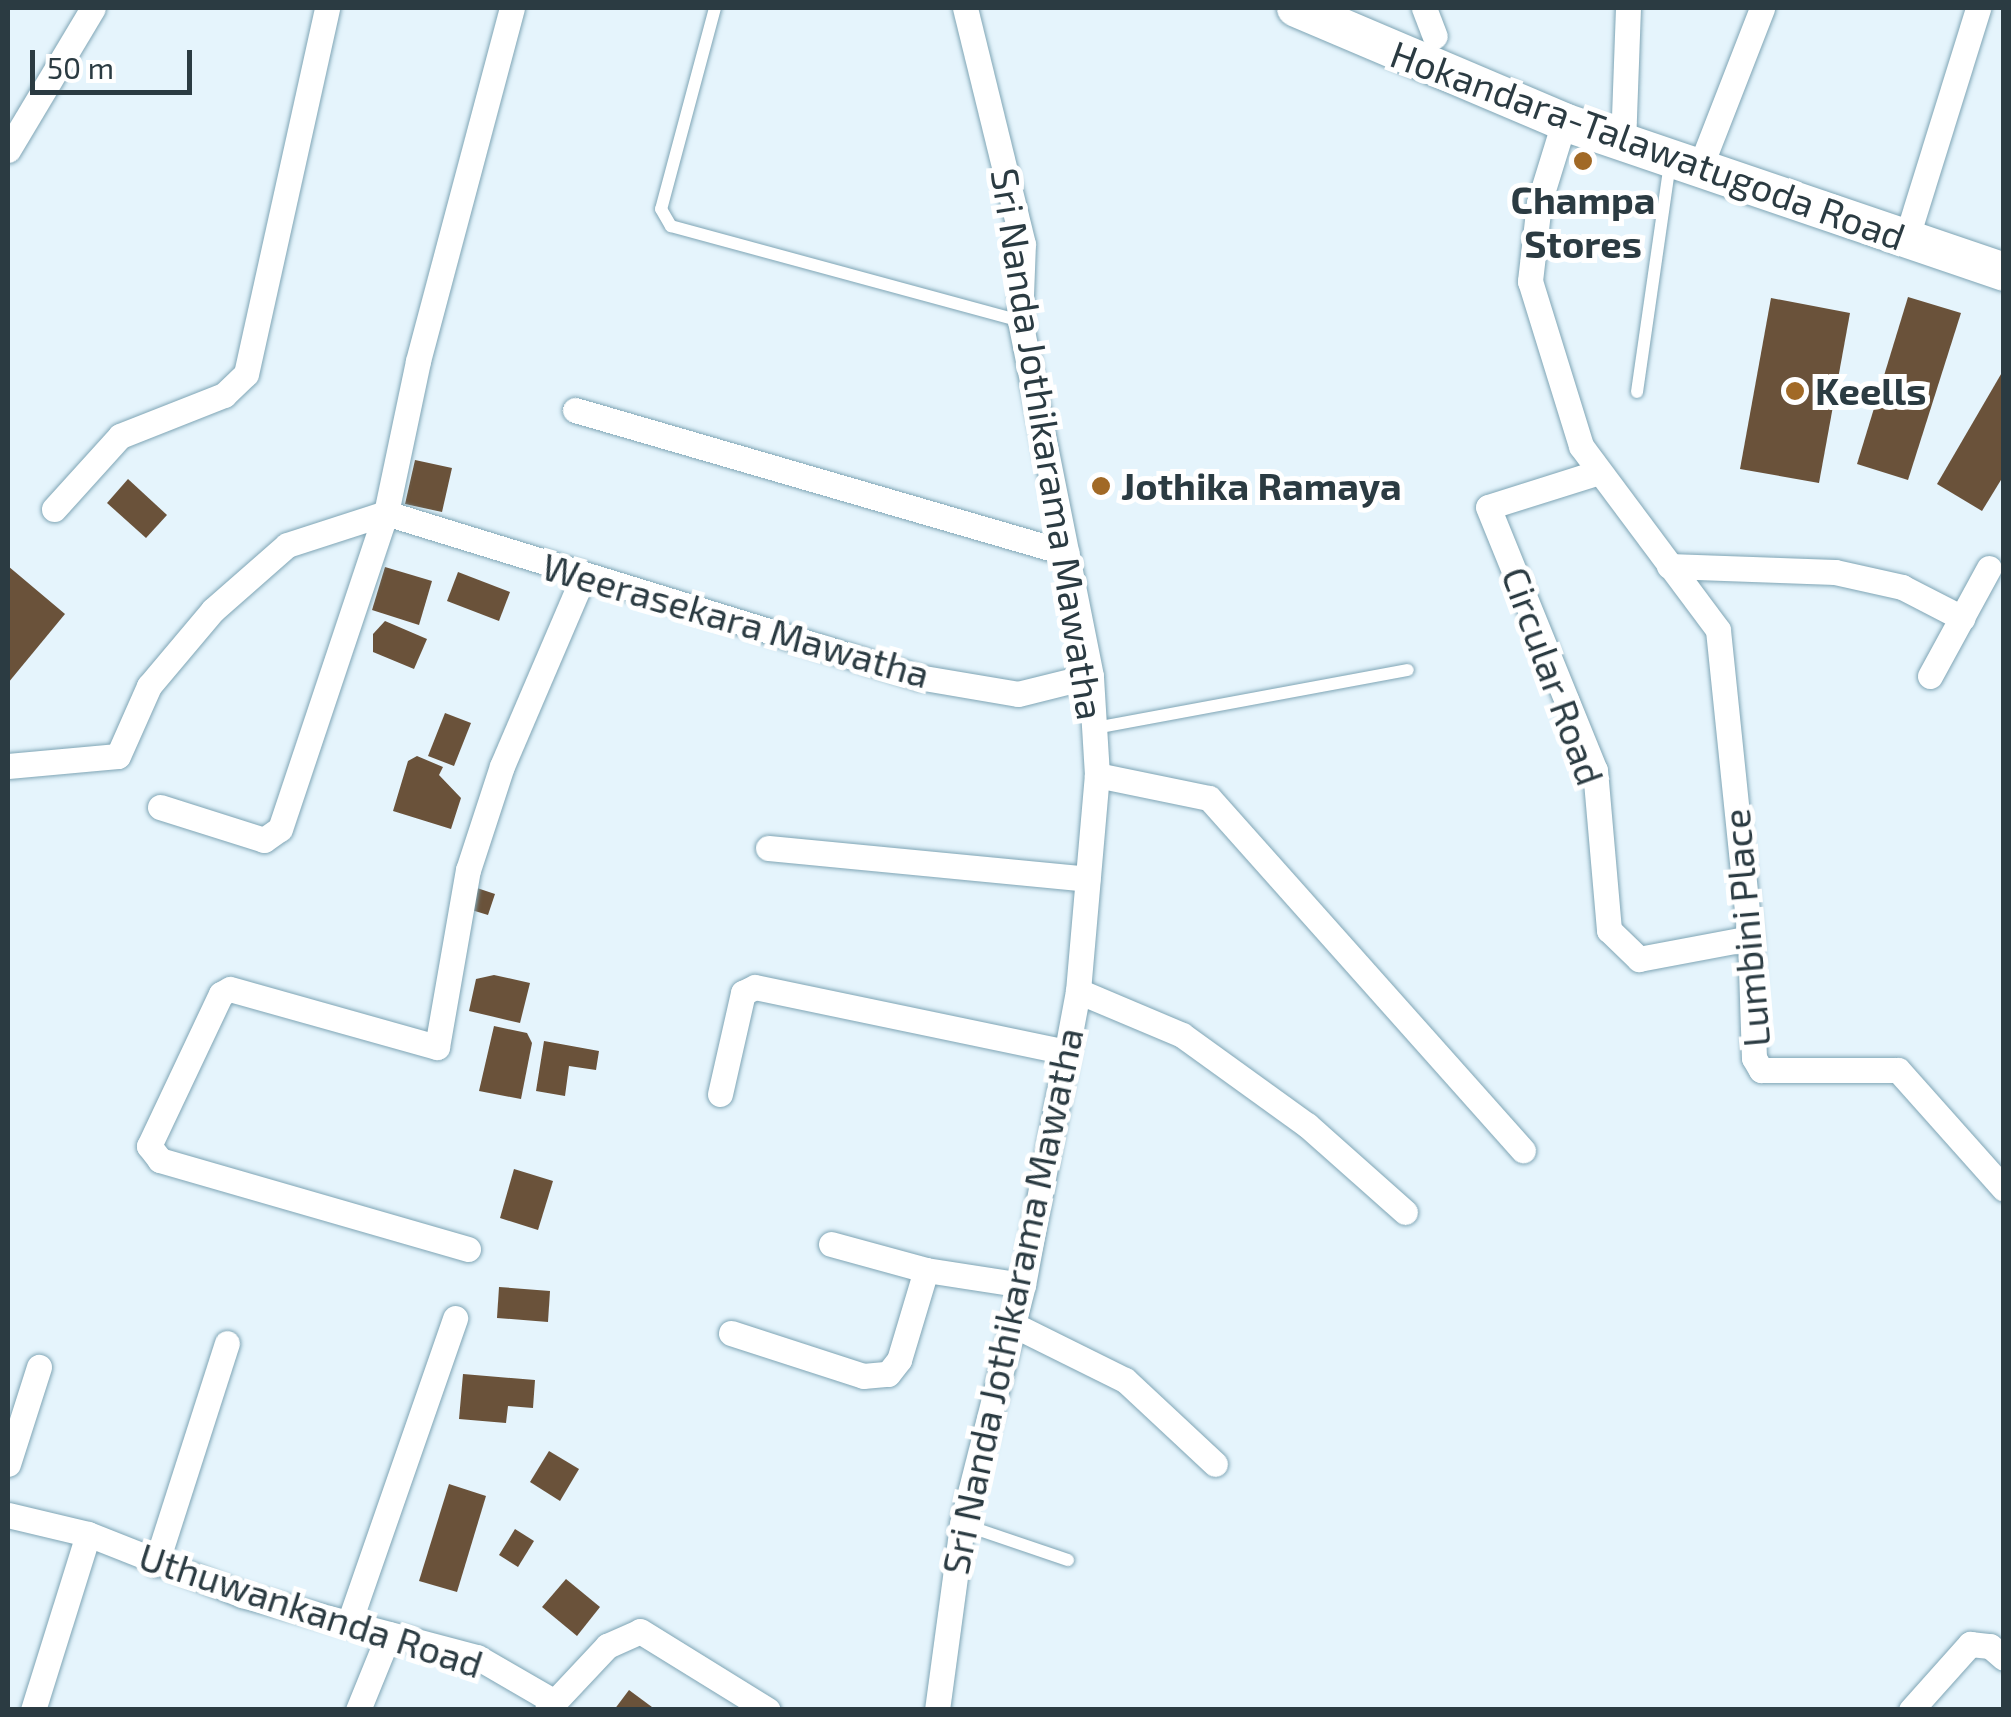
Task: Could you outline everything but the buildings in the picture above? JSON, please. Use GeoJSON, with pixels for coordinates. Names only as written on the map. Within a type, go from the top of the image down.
{"type":"FeatureCollection","features":[{"type":"Feature","properties":{"kind":"main road","name":"Hokandara-Talawatugoda Road"},"geometry":{"type":"LineString","coordinates":[[1296,8],[1564,122],[1905,242],[2004,272]]}},
{"type":"Feature","properties":{"kind":"street"},"geometry":{"type":"LineString","coordinates":[[8,150],[94,8]]}},
{"type":"Feature","properties":{"kind":"street"},"geometry":{"type":"LineString","coordinates":[[54,509],[120,436],[224,396],[246,374],[327,8]]}},
{"type":"Feature","properties":{"kind":"street"},"geometry":{"type":"LineString","coordinates":[[160,807],[264,840],[280,828],[386,513],[418,361],[512,8]]}},
{"type":"Feature","properties":{"kind":"street","name":"Sri Nanda Jothikarama Mawatha"},"geometry":{"type":"LineString","coordinates":[[937,1710],[962,1524],[1010,1323],[1023,1285],[1078,991],[1097,775],[1092,676],[1020,321],[1024,244],[965,8]]}},
{"type":"Feature","properties":{"kind":"street"},"geometry":{"type":"LineString","coordinates":[[1424,8],[1435,36]]}},
{"type":"Feature","properties":{"kind":"street"},"geometry":{"type":"LineString","coordinates":[[1623,144],[1628,8]]}},
{"type":"Feature","properties":{"kind":"street"},"geometry":{"type":"LineString","coordinates":[[1685,165],[1762,8]]}},
{"type":"Feature","properties":{"kind":"street"},"geometry":{"type":"LineString","coordinates":[[1905,242],[1978,8]]}},
{"type":"Feature","properties":{"kind":"street","name":"Lumbini Place"},"geometry":{"type":"LineString","coordinates":[[1564,122],[1539,203],[1530,280],[1580,446],[1718,630],[1750,938],[1754,1058],[1761,1070],[1898,1070],[2004,1189]]}},
{"type":"Feature","properties":{"kind":"street"},"geometry":{"type":"LineString","coordinates":[[575,410],[1067,553]]}},
{"type":"Feature","properties":{"kind":"street","name":"Circular Road"},"geometry":{"type":"LineString","coordinates":[[1599,472],[1488,508],[1595,770],[1609,930],[1639,959],[1750,938]]}},
{"type":"Feature","properties":{"kind":"street"},"geometry":{"type":"LineString","coordinates":[[8,766],[118,756],[149,686],[213,610],[287,545],[386,513]]}},
{"type":"Feature","properties":{"kind":"street","name":"Weerasekara Mawatha"},"geometry":{"type":"LineString","coordinates":[[386,513],[583,577],[918,677],[1018,694],[1092,676]]}},
{"type":"Feature","properties":{"kind":"street"},"geometry":{"type":"LineString","coordinates":[[1669,566],[1835,572],[1902,587],[1962,618]]}},
{"type":"Feature","properties":{"kind":"street"},"geometry":{"type":"LineString","coordinates":[[1930,676],[1989,568]]}},
{"type":"Feature","properties":{"kind":"street"},"geometry":{"type":"LineString","coordinates":[[468,1249],[160,1160],[149,1146],[221,994],[230,989],[436,1047],[468,870],[502,766],[583,577]]}},
{"type":"Feature","properties":{"kind":"street"},"geometry":{"type":"LineString","coordinates":[[1097,775],[1209,798],[1523,1151]]}},
{"type":"Feature","properties":{"kind":"street"},"geometry":{"type":"LineString","coordinates":[[768,848],[1088,880]]}},
{"type":"Feature","properties":{"kind":"street"},"geometry":{"type":"LineString","coordinates":[[720,1094],[743,993],[755,987],[1066,1052]]}},
{"type":"Feature","properties":{"kind":"street"},"geometry":{"type":"LineString","coordinates":[[1078,991],[1182,1035],[1307,1125],[1406,1212]]}},
{"type":"Feature","properties":{"kind":"street"},"geometry":{"type":"LineString","coordinates":[[831,1244],[926,1270],[1023,1285]]}},
{"type":"Feature","properties":{"kind":"street"},"geometry":{"type":"LineString","coordinates":[[730,1334],[863,1376],[888,1374],[900,1360],[926,1270]]}},
{"type":"Feature","properties":{"kind":"street"},"geometry":{"type":"LineString","coordinates":[[349,1623],[455,1318]]}},
{"type":"Feature","properties":{"kind":"street"},"geometry":{"type":"LineString","coordinates":[[1010,1323],[1066,1346],[1124,1380],[1215,1464]]}},
{"type":"Feature","properties":{"kind":"street"},"geometry":{"type":"LineString","coordinates":[[156,1564],[227,1343]]}},
{"type":"Feature","properties":{"kind":"street"},"geometry":{"type":"LineString","coordinates":[[8,1464],[39,1367]]}},
{"type":"Feature","properties":{"kind":"street","name":"Uthuwankanda Road"},"geometry":{"type":"LineString","coordinates":[[8,1514],[88,1534],[156,1564],[349,1623],[477,1657],[550,1705]]}},
{"type":"Feature","properties":{"kind":"street"},"geometry":{"type":"LineString","coordinates":[[33,1710],[88,1534]]}},
{"type":"Feature","properties":{"kind":"street"},"geometry":{"type":"LineString","coordinates":[[550,1705],[607,1646],[640,1631],[768,1710]]}},
{"type":"Feature","properties":{"kind":"street"},"geometry":{"type":"LineString","coordinates":[[358,1710],[389,1634]]}},
{"type":"Feature","properties":{"kind":"street"},"geometry":{"type":"LineString","coordinates":[[1911,1710],[1970,1644],[1990,1646],[2004,1658]]}},
{"type":"Feature","properties":{"kind":"lane"},"geometry":{"type":"LineString","coordinates":[[715,8],[661,209],[671,226],[1020,321]]}},
{"type":"Feature","properties":{"kind":"lane"},"geometry":{"type":"LineString","coordinates":[[1638,392],[1685,165]]}},
{"type":"Feature","properties":{"kind":"lane"},"geometry":{"type":"LineString","coordinates":[[1095,728],[1408,670]]}},
{"type":"Feature","properties":{"kind":"lane"},"geometry":{"type":"LineString","coordinates":[[962,1524],[1068,1560]]}},
{"type":"Feature","properties":{"kind":"place","name":"Champa Stores"},"geometry":{"type":"Point","coordinates":[1583,161]}},
{"type":"Feature","properties":{"kind":"place","name":"Keells"},"geometry":{"type":"Point","coordinates":[1795,391]}},
{"type":"Feature","properties":{"kind":"place","name":"Jothika Ramaya"},"geometry":{"type":"Point","coordinates":[1101,486]}}]}
